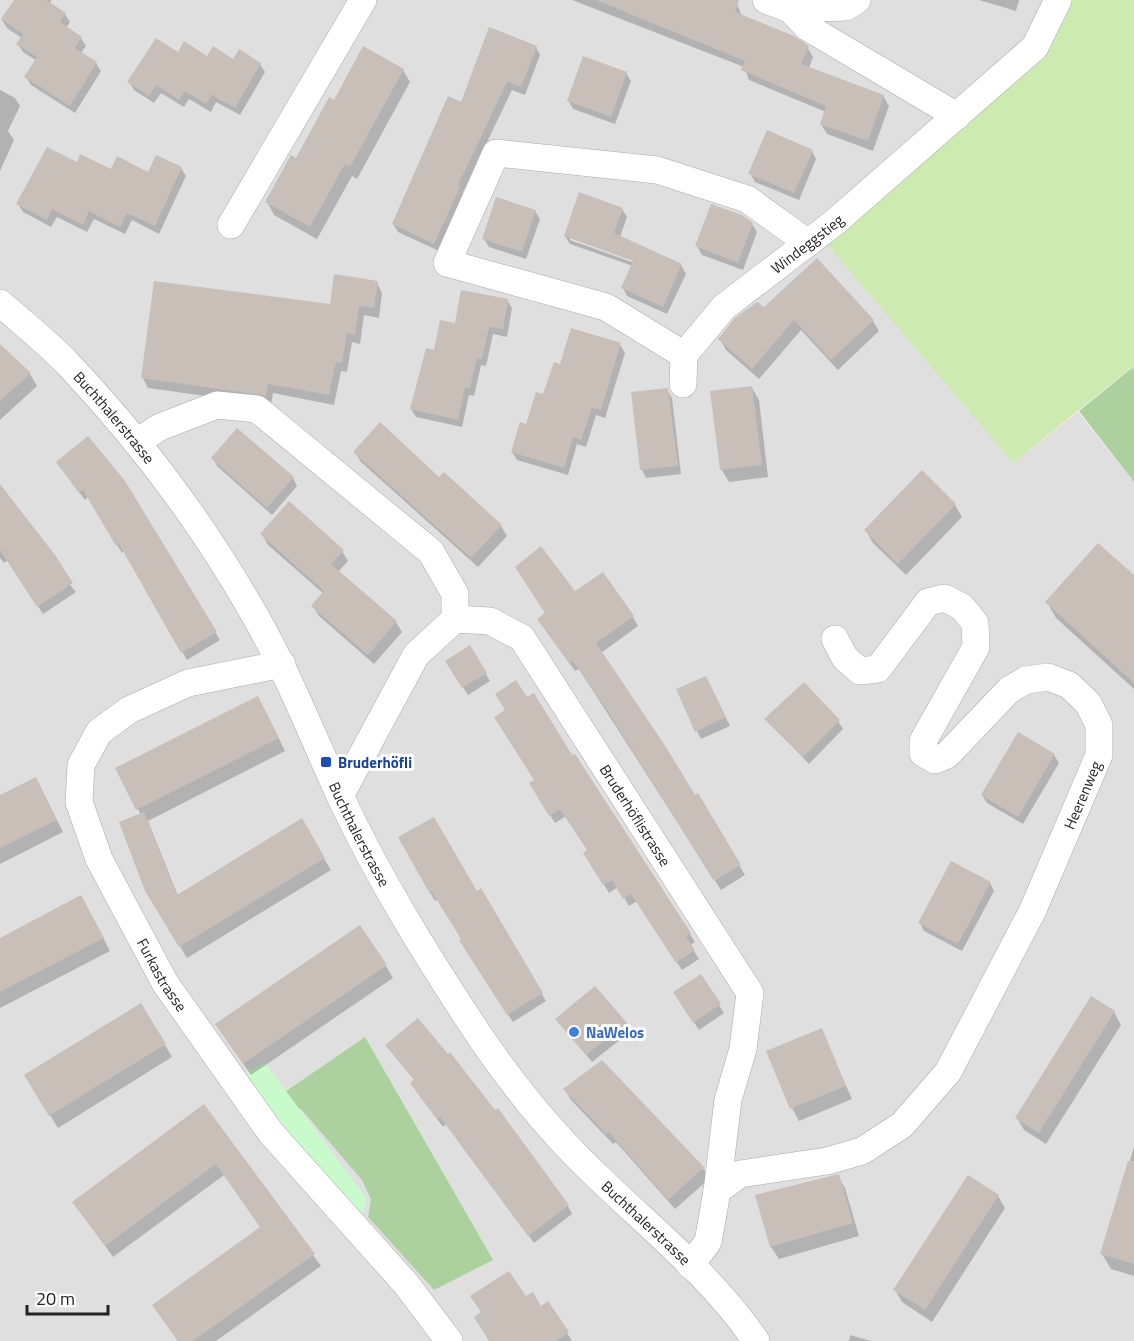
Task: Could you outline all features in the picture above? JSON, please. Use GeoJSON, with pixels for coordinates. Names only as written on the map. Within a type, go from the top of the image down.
{"type":"FeatureCollection","features":[{"type":"Feature","properties":{"kind":"street"},"geometry":{"type":"LineString","coordinates":[[231,225],[363,0]]}},
{"type":"Feature","properties":{"kind":"street","name":"Windeggstieg"},"geometry":{"type":"LineString","coordinates":[[684,355],[724,307],[808,243],[1035,47],[1058,0]]}},
{"type":"Feature","properties":{"kind":"street"},"geometry":{"type":"LineString","coordinates":[[778,5],[851,3]]}},
{"type":"Feature","properties":{"kind":"street"},"geometry":{"type":"LineString","coordinates":[[778,5],[807,27],[957,116]]}},
{"type":"Feature","properties":{"kind":"street"},"geometry":{"type":"LineString","coordinates":[[683,384],[684,355],[606,307],[447,263],[496,153],[657,170],[747,199],[808,243]]}},
{"type":"Feature","properties":{"kind":"street","name":"Buchthalerstrasse"},"geometry":{"type":"LineString","coordinates":[[0,303],[66,361],[137,442],[218,555],[282,664],[340,796],[387,889],[441,979],[494,1057],[565,1144],[690,1265],[740,1317],[756,1341]]}},
{"type":"Feature","properties":{"kind":"street"},"geometry":{"type":"LineString","coordinates":[[137,442],[160,427],[217,405],[257,409],[431,552],[455,594],[455,619],[416,655],[340,796]]}},
{"type":"Feature","properties":{"kind":"street","name":"Heerenweg"},"geometry":{"type":"LineString","coordinates":[[717,1191],[740,1174],[827,1161],[862,1151],[902,1125],[948,1072],[1032,912],[1099,755],[1099,725],[1088,703],[1069,685],[1048,677],[1026,680],[1009,690],[947,755],[935,760],[923,753],[923,741],[976,647],[975,623],[962,607],[945,598],[928,602],[878,669],[860,671],[845,658],[835,639]]}},
{"type":"Feature","properties":{"kind":"street","name":"Bruderhöflistrasse"},"geometry":{"type":"LineString","coordinates":[[455,619],[490,621],[522,638],[750,993],[743,1049],[728,1100],[708,1242],[690,1265]]}},
{"type":"Feature","properties":{"kind":"street","name":"Furkastrasse"},"geometry":{"type":"LineString","coordinates":[[282,664],[188,683],[129,710],[99,732],[81,765],[79,802],[99,859],[165,983],[271,1133],[406,1284],[449,1341]]}},
{"type":"Feature","properties":{"kind":"shaded area"},"geometry":{"type":"Polygon","coordinates":[[[0,0],[1060,0],[1033,46],[815,229],[1013,463],[1078,412],[1134,482],[1134,1341],[0,1341],[0,0]]]}},
{"type":"Feature","properties":{"kind":"green space"},"geometry":{"type":"Polygon","coordinates":[[[1066,0],[1134,0],[1134,371],[1131,368],[1013,463],[820,236],[1066,0]]]}},
{"type":"Feature","properties":{"kind":"green space"},"geometry":{"type":"Polygon","coordinates":[[[1132,368],[1134,371],[1134,482],[1079,411],[1132,368]]]}},
{"type":"Feature","properties":{"kind":"green space"},"geometry":{"type":"Polygon","coordinates":[[[365,1037],[493,1260],[434,1290],[368,1217],[371,1199],[362,1180],[302,1110],[279,1096],[365,1037]]]}},
{"type":"Feature","properties":{"kind":"green space"},"geometry":{"type":"Polygon","coordinates":[[[265,1063],[367,1199],[361,1218],[238,1078],[265,1063]]]}},
{"type":"Feature","properties":{"kind":"building"},"geometry":{"type":"Polygon","coordinates":[[[14,0],[46,0],[66,13],[60,22],[82,37],[75,48],[97,62],[70,106],[24,77],[37,57],[16,44],[23,34],[1,19],[14,0]]]}},
{"type":"Feature","properties":{"kind":"building"},"geometry":{"type":"Polygon","coordinates":[[[596,0],[739,0],[735,12],[794,36],[809,46],[801,64],[884,95],[868,141],[820,124],[826,106],[741,70],[745,61],[596,0]]]}},
{"type":"Feature","properties":{"kind":"building"},"geometry":{"type":"Polygon","coordinates":[[[489,27],[537,46],[521,87],[508,82],[506,84],[458,185],[461,185],[434,244],[392,224],[448,96],[461,102],[489,27]]]}},
{"type":"Feature","properties":{"kind":"building"},"geometry":{"type":"Polygon","coordinates":[[[156,38],[178,52],[184,41],[207,56],[213,46],[233,59],[239,49],[261,63],[235,108],[212,95],[206,104],[185,91],[179,100],[156,85],[149,96],[127,82],[156,38]]]}},
{"type":"Feature","properties":{"kind":"building"},"geometry":{"type":"Polygon","coordinates":[[[363,46],[404,69],[350,167],[345,164],[310,227],[265,202],[291,155],[296,158],[329,97],[334,100],[363,46]]]}},
{"type":"Feature","properties":{"kind":"building"},"geometry":{"type":"Polygon","coordinates":[[[583,56],[627,72],[611,117],[567,101],[583,56]]]}},
{"type":"Feature","properties":{"kind":"building"},"geometry":{"type":"Polygon","coordinates":[[[767,130],[813,150],[794,193],[748,174],[767,130]]]}},
{"type":"Feature","properties":{"kind":"building"},"geometry":{"type":"Polygon","coordinates":[[[47,147],[77,162],[80,154],[111,169],[117,156],[148,172],[156,155],[182,167],[155,226],[127,213],[120,227],[89,211],[83,225],[52,209],[47,220],[16,204],[47,147]]]}},
{"type":"Feature","properties":{"kind":"building"},"geometry":{"type":"Polygon","coordinates":[[[579,192],[623,208],[614,233],[682,264],[663,307],[621,288],[633,261],[564,236],[579,192]]]}},
{"type":"Feature","properties":{"kind":"building"},"geometry":{"type":"Polygon","coordinates":[[[496,197],[536,210],[522,252],[482,239],[496,197]]]}},
{"type":"Feature","properties":{"kind":"building"},"geometry":{"type":"Polygon","coordinates":[[[711,204],[742,215],[753,223],[738,263],[695,246],[711,204]]]}},
{"type":"Feature","properties":{"kind":"building"},"geometry":{"type":"Polygon","coordinates":[[[817,258],[874,320],[831,360],[794,320],[752,369],[718,339],[735,318],[757,302],[764,307],[817,258]]]}},
{"type":"Feature","properties":{"kind":"building"},"geometry":{"type":"Polygon","coordinates":[[[334,274],[378,281],[374,308],[359,306],[355,335],[347,333],[342,363],[336,362],[329,395],[268,384],[266,396],[141,378],[154,281],[330,304],[334,274]]]}},
{"type":"Feature","properties":{"kind":"building"},"geometry":{"type":"Polygon","coordinates":[[[461,290],[508,299],[503,329],[489,327],[482,359],[477,358],[470,388],[465,387],[458,420],[410,409],[426,348],[434,350],[440,320],[455,323],[461,290]]]}},
{"type":"Feature","properties":{"kind":"building"},"geometry":{"type":"Polygon","coordinates":[[[571,328],[621,343],[601,410],[592,408],[581,440],[573,437],[564,468],[511,452],[520,422],[526,424],[536,392],[543,394],[554,362],[560,364],[571,328]]]}},
{"type":"Feature","properties":{"kind":"building"},"geometry":{"type":"Polygon","coordinates":[[[0,344],[31,373],[0,401],[0,344]]]}},
{"type":"Feature","properties":{"kind":"building"},"geometry":{"type":"Polygon","coordinates":[[[752,386],[762,465],[720,470],[710,391],[752,386]]]}},
{"type":"Feature","properties":{"kind":"building"},"geometry":{"type":"Polygon","coordinates":[[[668,388],[678,466],[640,470],[631,392],[668,388]]]}},
{"type":"Feature","properties":{"kind":"building"},"geometry":{"type":"Polygon","coordinates":[[[380,422],[439,477],[444,472],[502,525],[471,558],[353,452],[380,422]]]}},
{"type":"Feature","properties":{"kind":"building"},"geometry":{"type":"Polygon","coordinates":[[[237,428],[294,477],[267,508],[211,458],[237,428]]]}},
{"type":"Feature","properties":{"kind":"building"},"geometry":{"type":"Polygon","coordinates":[[[88,436],[125,481],[217,632],[181,653],[119,544],[116,546],[83,490],[79,493],[56,462],[88,436]]]}},
{"type":"Feature","properties":{"kind":"building"},"geometry":{"type":"Polygon","coordinates":[[[922,470],[956,504],[898,564],[864,530],[922,470]]]}},
{"type":"Feature","properties":{"kind":"building"},"geometry":{"type":"Polygon","coordinates":[[[0,484],[55,555],[73,583],[37,607],[0,550],[0,484]]]}},
{"type":"Feature","properties":{"kind":"building"},"geometry":{"type":"Polygon","coordinates":[[[289,501],[344,550],[331,564],[397,621],[368,655],[311,606],[324,591],[260,534],[289,501]]]}},
{"type":"Feature","properties":{"kind":"building"},"geometry":{"type":"Polygon","coordinates":[[[1098,543],[1134,575],[1134,683],[1045,602],[1098,543]]]}},
{"type":"Feature","properties":{"kind":"building"},"geometry":{"type":"Polygon","coordinates":[[[541,546],[575,591],[603,572],[634,616],[596,643],[666,747],[695,795],[698,793],[741,865],[714,881],[605,707],[572,660],[569,663],[537,619],[545,613],[515,567],[541,546]]]}},
{"type":"Feature","properties":{"kind":"building"},"geometry":{"type":"Polygon","coordinates":[[[470,645],[487,673],[462,688],[445,661],[470,645]]]}},
{"type":"Feature","properties":{"kind":"building"},"geometry":{"type":"Polygon","coordinates":[[[706,676],[726,717],[695,732],[676,689],[706,676]]]}},
{"type":"Feature","properties":{"kind":"building"},"geometry":{"type":"Polygon","coordinates":[[[516,680],[527,697],[534,693],[572,755],[575,754],[691,933],[686,936],[695,950],[676,963],[631,894],[623,899],[612,880],[603,885],[583,853],[587,850],[560,809],[549,816],[529,783],[534,780],[494,717],[505,710],[495,694],[516,680]]]}},
{"type":"Feature","properties":{"kind":"building"},"geometry":{"type":"Polygon","coordinates":[[[804,682],[840,720],[803,757],[764,719],[804,682]]]}},
{"type":"Feature","properties":{"kind":"building"},"geometry":{"type":"Polygon","coordinates":[[[258,696],[279,738],[136,810],[115,768],[258,696]]]}},
{"type":"Feature","properties":{"kind":"building"},"geometry":{"type":"Polygon","coordinates":[[[1018,732],[1055,754],[1018,817],[981,795],[1018,732]]]}},
{"type":"Feature","properties":{"kind":"building"},"geometry":{"type":"Polygon","coordinates":[[[36,777],[57,820],[0,848],[0,795],[36,777]]]}},
{"type":"Feature","properties":{"kind":"building"},"geometry":{"type":"Polygon","coordinates":[[[144,812],[177,895],[302,818],[325,858],[179,947],[145,891],[119,822],[144,812]]]}},
{"type":"Feature","properties":{"kind":"building"},"geometry":{"type":"Polygon","coordinates":[[[434,817],[477,891],[481,888],[543,993],[507,1015],[459,940],[461,939],[432,892],[430,894],[398,837],[434,817]]]}},
{"type":"Feature","properties":{"kind":"building"},"geometry":{"type":"Polygon","coordinates":[[[951,861],[991,882],[958,944],[918,923],[951,861]]]}},
{"type":"Feature","properties":{"kind":"building"},"geometry":{"type":"Polygon","coordinates":[[[81,895],[104,938],[0,992],[0,938],[81,895]]]}},
{"type":"Feature","properties":{"kind":"building"},"geometry":{"type":"Polygon","coordinates":[[[360,925],[387,965],[243,1064],[215,1024],[360,925]]]}},
{"type":"Feature","properties":{"kind":"building"},"geometry":{"type":"Polygon","coordinates":[[[701,974],[721,1004],[693,1023],[673,992],[701,974]]]}},
{"type":"Feature","properties":{"kind":"building"},"geometry":{"type":"Polygon","coordinates":[[[595,986],[627,1023],[586,1055],[555,1019],[595,986]]]}},
{"type":"Feature","properties":{"kind":"building"},"geometry":{"type":"Polygon","coordinates":[[[1091,996],[1115,1011],[1039,1133],[1015,1118],[1091,996]]]}},
{"type":"Feature","properties":{"kind":"building"},"geometry":{"type":"Polygon","coordinates":[[[141,1003],[166,1044],[49,1116],[24,1075],[141,1003]]]}},
{"type":"Feature","properties":{"kind":"building"},"geometry":{"type":"Polygon","coordinates":[[[418,1018],[448,1054],[450,1052],[495,1110],[498,1108],[569,1205],[528,1236],[440,1117],[437,1119],[410,1083],[414,1079],[385,1045],[418,1018]]]}},
{"type":"Feature","properties":{"kind":"building"},"geometry":{"type":"Polygon","coordinates":[[[822,1028],[846,1086],[790,1109],[766,1051],[822,1028]]]}},
{"type":"Feature","properties":{"kind":"building"},"geometry":{"type":"Polygon","coordinates":[[[602,1060],[704,1167],[668,1200],[609,1132],[606,1134],[563,1089],[602,1060]]]}},
{"type":"Feature","properties":{"kind":"building"},"geometry":{"type":"Polygon","coordinates":[[[204,1104],[315,1254],[193,1341],[178,1341],[152,1305],[260,1227],[216,1164],[105,1246],[72,1202],[204,1104]]]}},
{"type":"Feature","properties":{"kind":"building"},"geometry":{"type":"Polygon","coordinates":[[[1128,1161],[1134,1161],[1134,1264],[1100,1254],[1128,1161]]]}},
{"type":"Feature","properties":{"kind":"building"},"geometry":{"type":"Polygon","coordinates":[[[839,1174],[853,1223],[770,1247],[755,1195],[839,1174]]]}},
{"type":"Feature","properties":{"kind":"building"},"geometry":{"type":"Polygon","coordinates":[[[968,1175],[999,1195],[925,1310],[893,1290],[968,1175]]]}},
{"type":"Feature","properties":{"kind":"building"},"geometry":{"type":"Polygon","coordinates":[[[509,1271],[526,1296],[533,1292],[541,1306],[548,1301],[569,1332],[556,1341],[489,1341],[474,1317],[481,1312],[470,1296],[509,1271]]]}},
{"type":"Feature","properties":{"kind":"place","name":"Bruderhöfli"},"geometry":{"type":"Point","coordinates":[326,762]}},
{"type":"Feature","properties":{"kind":"place","name":"NaWelos"},"geometry":{"type":"Point","coordinates":[574,1032]}}]}
